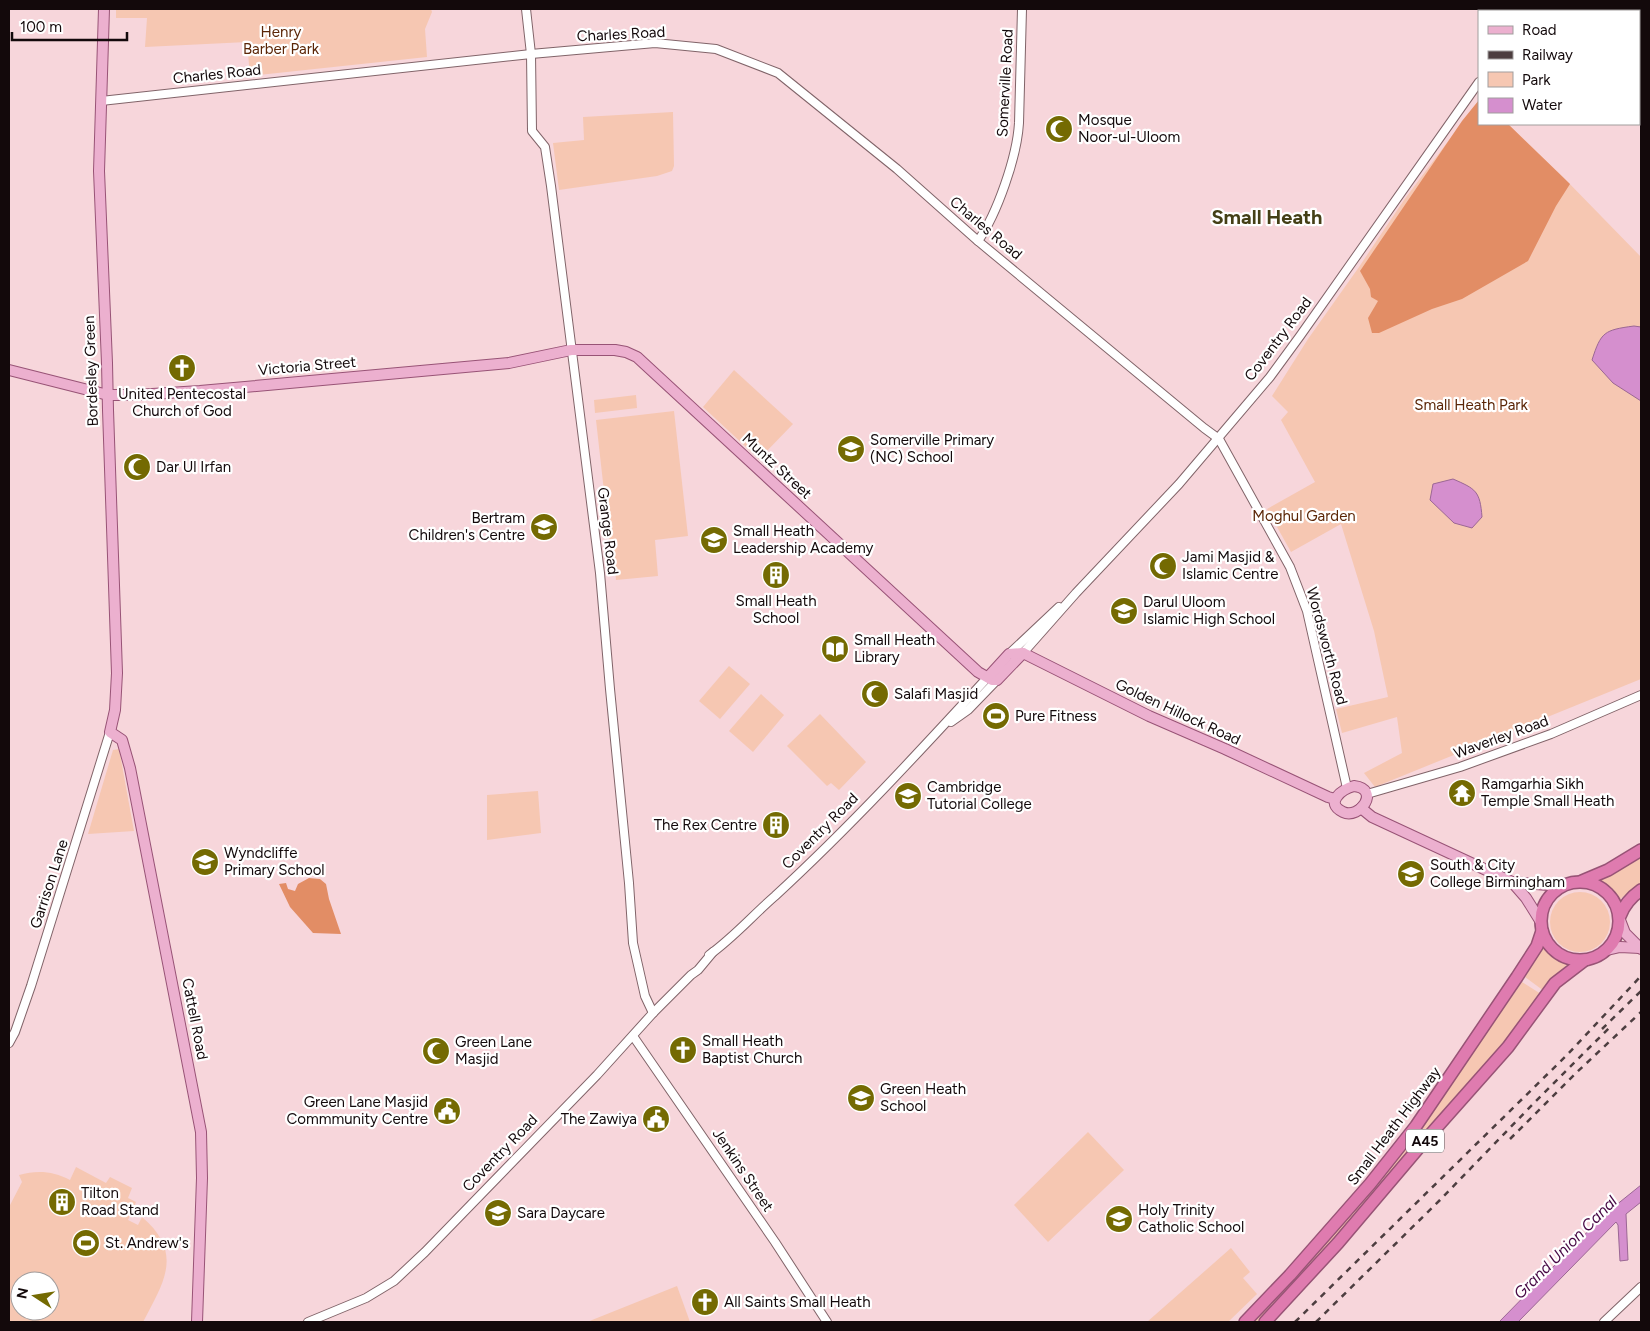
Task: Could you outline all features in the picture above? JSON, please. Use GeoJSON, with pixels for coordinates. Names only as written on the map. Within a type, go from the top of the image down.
{"type":"FeatureCollection","features":[{"type":"Feature","properties":{"kind":"highway"},"geometry":{"type":"LineString","coordinates":[[1641,850],[1608,870],[1580,881],[1566,884],[1548,898],[1543,908],[1541,927],[1549,945],[1555,952],[1572,960],[1585,960],[1601,955],[1608,950],[1615,940],[1619,931],[1623,907],[1641,890]]}},
{"type":"Feature","properties":{"kind":"highway"},"geometry":{"type":"LineString","coordinates":[[1580,881],[1600,886],[1608,893],[1614,901],[1620,918]]}},
{"type":"Feature","properties":{"kind":"highway","name":"Small Heath Highway"},"geometry":{"type":"LineString","coordinates":[[1245,1322],[1290,1275],[1370,1184],[1416,1126],[1537,946],[1541,927]]}},
{"type":"Feature","properties":{"kind":"highway","name":"Small Heath Highway"},"geometry":{"type":"LineString","coordinates":[[1265,1322],[1338,1242],[1508,1047],[1556,983],[1585,960]]}},
{"type":"Feature","properties":{"kind":"main road","name":"Bordesley Green"},"geometry":{"type":"LineString","coordinates":[[104,9],[100,101],[100,217],[117,673],[115,710],[110,732]]}},
{"type":"Feature","properties":{"kind":"main road","name":"Muntz Street"},"geometry":{"type":"LineString","coordinates":[[509,363],[571,350],[615,350],[637,357],[978,672],[992,678]]}},
{"type":"Feature","properties":{"kind":"main road","name":"Victoria Street"},"geometry":{"type":"LineString","coordinates":[[9,370],[108,395],[200,391],[509,363]]}},
{"type":"Feature","properties":{"kind":"main road","name":"Coventry Road"},"geometry":{"type":"LineString","coordinates":[[992,678],[1023,653]]}},
{"type":"Feature","properties":{"kind":"main road"},"geometry":{"type":"LineString","coordinates":[[1009,654],[1023,653]]}},
{"type":"Feature","properties":{"kind":"main road","name":"Golden Hillock Road"},"geometry":{"type":"LineString","coordinates":[[1023,653],[1149,716],[1335,799]]}},
{"type":"Feature","properties":{"kind":"main road","name":"Coventry Road"},"geometry":{"type":"LineString","coordinates":[[992,678],[1009,654]]}},
{"type":"Feature","properties":{"kind":"main road","name":"Cattell Road"},"geometry":{"type":"LineString","coordinates":[[110,732],[122,740],[130,768],[202,1132],[197,1322]]}},
{"type":"Feature","properties":{"kind":"main road"},"geometry":{"type":"LineString","coordinates":[[1359,787],[1367,794],[1366,804],[1352,813],[1345,813],[1338,809],[1336,805],[1335,799],[1339,793],[1347,788],[1359,787]]}},
{"type":"Feature","properties":{"kind":"main road"},"geometry":{"type":"LineString","coordinates":[[1360,808],[1372,817],[1512,882],[1548,885],[1566,884]]}},
{"type":"Feature","properties":{"kind":"main road"},"geometry":{"type":"LineString","coordinates":[[1512,882],[1526,898],[1541,927]]}},
{"type":"Feature","properties":{"kind":"main road"},"geometry":{"type":"LineString","coordinates":[[1620,918],[1625,934],[1641,949]]}},
{"type":"Feature","properties":{"kind":"main road"},"geometry":{"type":"LineString","coordinates":[[1608,950],[1620,947],[1641,949]]}},
{"type":"Feature","properties":{"kind":"street","name":"Grange Road"},"geometry":{"type":"LineString","coordinates":[[526,9],[531,54],[532,132],[544,147],[551,186],[600,573],[633,943],[645,996],[653,1013]]}},
{"type":"Feature","properties":{"kind":"street","name":"Somerville Road"},"geometry":{"type":"LineString","coordinates":[[978,241],[990,222],[1007,178],[1018,134],[1022,9]]}},
{"type":"Feature","properties":{"kind":"street","name":"Charles Road"},"geometry":{"type":"LineString","coordinates":[[100,101],[531,54],[655,43],[716,49],[778,73],[897,168],[978,241],[1204,428],[1219,438]]}},
{"type":"Feature","properties":{"kind":"street","name":"Coventry Road"},"geometry":{"type":"LineString","coordinates":[[1023,653],[1174,490],[1270,377],[1478,83]]}},
{"type":"Feature","properties":{"kind":"street","name":"Wordsworth Road"},"geometry":{"type":"LineString","coordinates":[[1219,438],[1290,567],[1307,611],[1347,788]]}},
{"type":"Feature","properties":{"kind":"street","name":"Coventry Road"},"geometry":{"type":"LineString","coordinates":[[1009,654],[1046,618],[1076,594]]}},
{"type":"Feature","properties":{"kind":"street","name":"Coventry Road"},"geometry":{"type":"LineString","coordinates":[[308,1322],[366,1298],[394,1281],[425,1252],[691,975],[698,963],[713,952],[817,856],[943,727],[962,704],[992,678]]}},
{"type":"Feature","properties":{"kind":"street","name":"Waverley Road"},"geometry":{"type":"LineString","coordinates":[[1367,794],[1478,761],[1551,734],[1641,695]]}},
{"type":"Feature","properties":{"kind":"street","name":"Garrison Lane"},"geometry":{"type":"LineString","coordinates":[[9,1043],[15,1032],[31,986],[110,732]]}},
{"type":"Feature","properties":{"kind":"street","name":"Jenkins Street"},"geometry":{"type":"LineString","coordinates":[[633,1036],[775,1242],[827,1322]]}},
{"type":"Feature","properties":{"kind":"street"},"geometry":{"type":"LineString","coordinates":[[1604,1322],[1641,1287]]}},
{"type":"Feature","properties":{"kind":"green space","name":"Henry Barber Park"},"geometry":{"type":"Polygon","coordinates":[[[116,9],[431,9],[432,12],[425,29],[427,57],[250,76],[247,42],[145,47],[147,18],[116,18],[116,9]]]}},
{"type":"Feature","properties":{"kind":"green space","name":"Small Heath Park"},"geometry":{"type":"Polygon","coordinates":[[[1478,101],[1478,125],[1509,125],[1641,257],[1641,679],[1375,787],[1364,773],[1402,753],[1397,717],[1342,733],[1336,709],[1388,697],[1374,631],[1341,524],[1291,552],[1267,509],[1315,482],[1281,420],[1288,412],[1272,396],[1308,339],[1404,200],[1478,101]]]}},
{"type":"Feature","properties":{"kind":"green space"},"geometry":{"type":"Polygon","coordinates":[[[673,112],[674,166],[672,171],[657,176],[559,190],[553,143],[584,140],[583,117],[673,112]]]}},
{"type":"Feature","properties":{"kind":"green space"},"geometry":{"type":"Polygon","coordinates":[[[734,370],[793,424],[759,459],[703,407],[734,370]]]}},
{"type":"Feature","properties":{"kind":"green space"},"geometry":{"type":"Polygon","coordinates":[[[636,395],[637,408],[595,413],[594,400],[636,395]]]}},
{"type":"Feature","properties":{"kind":"green space"},"geometry":{"type":"Polygon","coordinates":[[[674,411],[688,536],[655,540],[658,576],[616,580],[613,545],[610,545],[596,420],[674,411]]]}},
{"type":"Feature","properties":{"kind":"green space"},"geometry":{"type":"Polygon","coordinates":[[[729,666],[750,684],[720,719],[699,701],[729,666]]]}},
{"type":"Feature","properties":{"kind":"green space"},"geometry":{"type":"Polygon","coordinates":[[[761,694],[784,715],[753,752],[729,731],[761,694]]]}},
{"type":"Feature","properties":{"kind":"green space"},"geometry":{"type":"Polygon","coordinates":[[[820,714],[866,762],[839,790],[831,783],[827,786],[787,746],[820,714]]]}},
{"type":"Feature","properties":{"kind":"green space"},"geometry":{"type":"Polygon","coordinates":[[[119,749],[134,831],[88,834],[113,750],[119,749]]]}},
{"type":"Feature","properties":{"kind":"green space"},"geometry":{"type":"Polygon","coordinates":[[[538,791],[541,833],[487,840],[487,795],[538,791]]]}},
{"type":"Feature","properties":{"kind":"green space"},"geometry":{"type":"Polygon","coordinates":[[[1641,855],[1641,883],[1620,899],[1598,880],[1641,855]]]}},
{"type":"Feature","properties":{"kind":"green space"},"geometry":{"type":"Polygon","coordinates":[[[1580,892],[1597,897],[1605,905],[1610,922],[1605,939],[1597,947],[1580,952],[1563,947],[1555,939],[1550,922],[1555,905],[1563,897],[1580,892]]]}},
{"type":"Feature","properties":{"kind":"green space"},"geometry":{"type":"Polygon","coordinates":[[[1544,947],[1558,960],[1569,963],[1544,991],[1525,977],[1544,947]]]}},
{"type":"Feature","properties":{"kind":"green space"},"geometry":{"type":"Polygon","coordinates":[[[1522,982],[1541,994],[1498,1053],[1332,1242],[1258,1322],[1250,1322],[1441,1098],[1522,982]]]}},
{"type":"Feature","properties":{"kind":"green space"},"geometry":{"type":"Polygon","coordinates":[[[1088,1132],[1124,1170],[1048,1242],[1014,1205],[1088,1132]]]}},
{"type":"Feature","properties":{"kind":"green space","name":"St. Andrew's"},"geometry":{"type":"Polygon","coordinates":[[[76,1167],[106,1183],[110,1177],[132,1188],[128,1198],[136,1202],[128,1220],[138,1225],[142,1217],[155,1230],[163,1243],[166,1255],[163,1281],[143,1322],[9,1322],[9,1207],[22,1182],[19,1175],[45,1172],[70,1180],[76,1167]]]}},
{"type":"Feature","properties":{"kind":"green space"},"geometry":{"type":"Polygon","coordinates":[[[1231,1248],[1250,1272],[1243,1278],[1257,1294],[1228,1322],[1147,1322],[1231,1248]]]}},
{"type":"Feature","properties":{"kind":"green space"},"geometry":{"type":"Polygon","coordinates":[[[677,1286],[690,1322],[587,1322],[677,1286]]]}},
{"type":"Feature","properties":{"kind":"shaded area"},"geometry":{"type":"Polygon","coordinates":[[[1478,101],[1478,125],[1509,125],[1570,184],[1556,206],[1528,261],[1462,299],[1432,309],[1379,333],[1372,333],[1368,318],[1378,301],[1371,297],[1370,289],[1360,271],[1462,121],[1478,101]]]}},
{"type":"Feature","properties":{"kind":"shaded area"},"geometry":{"type":"Polygon","coordinates":[[[309,878],[320,879],[326,884],[341,934],[313,933],[290,907],[279,884],[286,883],[288,889],[295,891],[298,884],[309,878]]]}},
{"type":"Feature","properties":{"kind":"water"},"geometry":{"type":"Polygon","coordinates":[[[1634,326],[1641,327],[1641,401],[1613,383],[1592,360],[1598,343],[1605,334],[1616,329],[1634,326]]]}},
{"type":"Feature","properties":{"kind":"water"},"geometry":{"type":"Polygon","coordinates":[[[1453,479],[1472,489],[1478,496],[1482,517],[1472,528],[1454,523],[1430,500],[1433,484],[1453,479]]]}},
{"type":"Feature","properties":{"kind":"water"},"geometry":{"type":"Polygon","coordinates":[[[1641,1185],[1641,1202],[1626,1214],[1628,1260],[1620,1261],[1618,1225],[1616,1222],[1518,1322],[1499,1322],[1605,1214],[1641,1185]]]}},
{"type":"Feature","properties":{"kind":"railway"},"geometry":{"type":"LineString","coordinates":[[1295,1322],[1567,1055],[1641,976]]}},
{"type":"Feature","properties":{"kind":"railway"},"geometry":{"type":"LineString","coordinates":[[1602,1029],[1641,991]]}},
{"type":"Feature","properties":{"kind":"railway"},"geometry":{"type":"LineString","coordinates":[[1510,1139],[1641,1012]]}},
{"type":"Feature","properties":{"kind":"railway"},"geometry":{"type":"LineString","coordinates":[[1316,1322],[1440,1200],[1611,1026]]}},
{"type":"Feature","properties":{"kind":"place","name":"Mosque Noor-ul-Uloom"},"geometry":{"type":"Point","coordinates":[1059,129]}},
{"type":"Feature","properties":{"kind":"place","name":"United Pentecostal Church of God"},"geometry":{"type":"Point","coordinates":[182,368]}},
{"type":"Feature","properties":{"kind":"place","name":"Somerville Primary (NC) School"},"geometry":{"type":"Point","coordinates":[851,449]}},
{"type":"Feature","properties":{"kind":"place","name":"Dar Ul Irfan"},"geometry":{"type":"Point","coordinates":[137,467]}},
{"type":"Feature","properties":{"kind":"place","name":"Bertram Children's Centre"},"geometry":{"type":"Point","coordinates":[544,527]}},
{"type":"Feature","properties":{"kind":"place","name":"Small Heath Leadership Academy"},"geometry":{"type":"Point","coordinates":[714,540]}},
{"type":"Feature","properties":{"kind":"place","name":"Jami Masjid & Islamic Centre"},"geometry":{"type":"Point","coordinates":[1163,566]}},
{"type":"Feature","properties":{"kind":"place","name":"Small Heath School"},"geometry":{"type":"Point","coordinates":[776,575]}},
{"type":"Feature","properties":{"kind":"place","name":"Darul Uloom Islamic High School"},"geometry":{"type":"Point","coordinates":[1124,611]}},
{"type":"Feature","properties":{"kind":"place","name":"Small Heath Library"},"geometry":{"type":"Point","coordinates":[835,649]}},
{"type":"Feature","properties":{"kind":"place","name":"Salafi Masjid"},"geometry":{"type":"Point","coordinates":[875,694]}},
{"type":"Feature","properties":{"kind":"place","name":"Pure Fitness"},"geometry":{"type":"Point","coordinates":[996,716]}},
{"type":"Feature","properties":{"kind":"place","name":"Ramgarhia Sikh Temple Small Heath"},"geometry":{"type":"Point","coordinates":[1462,793]}},
{"type":"Feature","properties":{"kind":"place","name":"Cambridge Tutorial College"},"geometry":{"type":"Point","coordinates":[908,796]}},
{"type":"Feature","properties":{"kind":"place","name":"The Rex Centre"},"geometry":{"type":"Point","coordinates":[776,825]}},
{"type":"Feature","properties":{"kind":"place","name":"Wyndcliffe Primary School"},"geometry":{"type":"Point","coordinates":[205,862]}},
{"type":"Feature","properties":{"kind":"place","name":"South & City College Birmingham"},"geometry":{"type":"Point","coordinates":[1411,874]}},
{"type":"Feature","properties":{"kind":"place","name":"Small Heath Baptist Church"},"geometry":{"type":"Point","coordinates":[683,1050]}},
{"type":"Feature","properties":{"kind":"place","name":"Green Lane Masjid"},"geometry":{"type":"Point","coordinates":[436,1051]}},
{"type":"Feature","properties":{"kind":"place","name":"Green Heath School"},"geometry":{"type":"Point","coordinates":[861,1098]}},
{"type":"Feature","properties":{"kind":"place","name":"Green Lane Masjid Commmunity Centre"},"geometry":{"type":"Point","coordinates":[447,1111]}},
{"type":"Feature","properties":{"kind":"place","name":"The Zawiya"},"geometry":{"type":"Point","coordinates":[656,1119]}},
{"type":"Feature","properties":{"kind":"place","name":"Tilton Road Stand"},"geometry":{"type":"Point","coordinates":[62,1202]}},
{"type":"Feature","properties":{"kind":"place","name":"Sara Daycare"},"geometry":{"type":"Point","coordinates":[498,1213]}},
{"type":"Feature","properties":{"kind":"place","name":"Holy Trinity Catholic School"},"geometry":{"type":"Point","coordinates":[1119,1219]}},
{"type":"Feature","properties":{"kind":"place","name":"St. Andrew's"},"geometry":{"type":"Point","coordinates":[86,1243]}},
{"type":"Feature","properties":{"kind":"place","name":"All Saints Small Heath"},"geometry":{"type":"Point","coordinates":[705,1302]}},
{"type":"Feature","properties":{"kind":"district","name":"Small Heath"},"geometry":{"type":"Point","coordinates":[1267,217]}},
{"type":"Feature","properties":{"kind":"park label","name":"Moghul Garden"},"geometry":{"type":"Point","coordinates":[1304,516]}},
{"type":"Feature","properties":{"kind":"water label","name":"Grand Union Canal"},"geometry":{"type":"Point","coordinates":[1565,1247]}}]}
